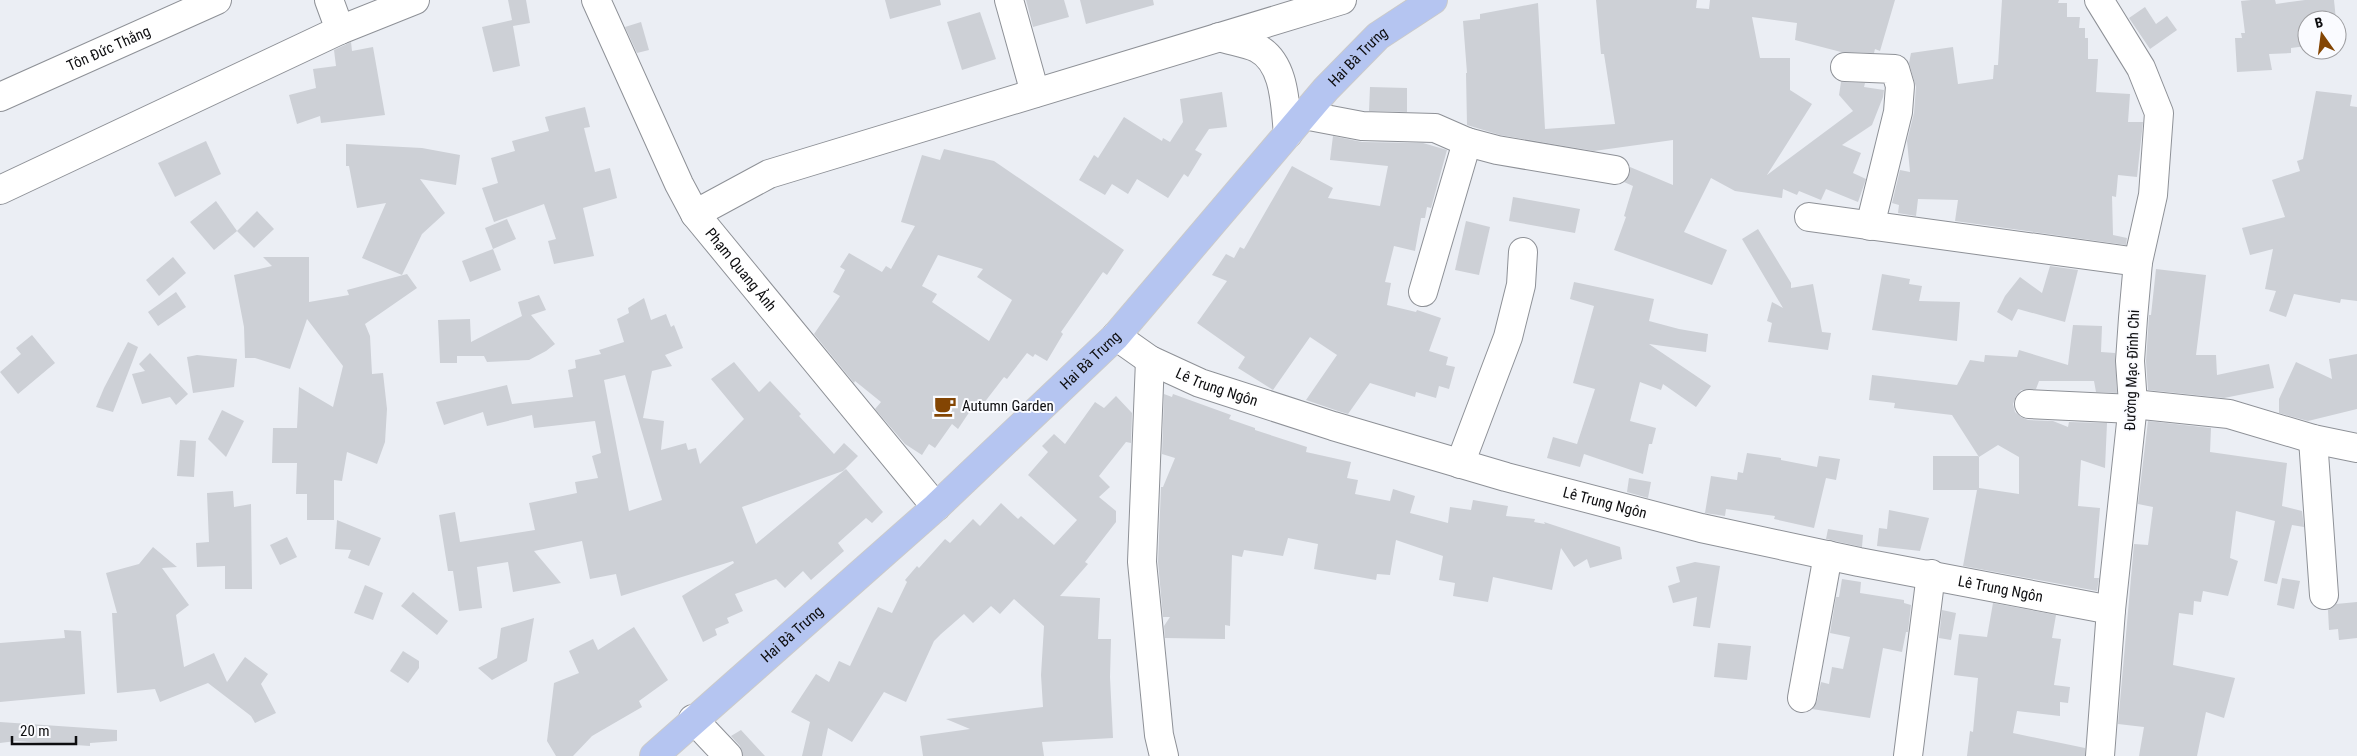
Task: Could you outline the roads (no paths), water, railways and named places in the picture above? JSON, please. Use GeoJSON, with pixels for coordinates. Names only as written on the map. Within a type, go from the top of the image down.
{"type":"FeatureCollection","features":[{"type":"Feature","properties":{"kind":"main road","name":"Hai Bà Trưng"},"geometry":{"type":"LineString","coordinates":[[654,756],[693,719],[936,507],[1116,336],[1326,90],[1378,36],[1433,0]]}},
{"type":"Feature","properties":{"kind":"street","name":"Tôn Đức Thắng"},"geometry":{"type":"LineString","coordinates":[[0,97],[217,0]]}},
{"type":"Feature","properties":{"kind":"street"},"geometry":{"type":"LineString","coordinates":[[329,0],[340,30]]}},
{"type":"Feature","properties":{"kind":"street"},"geometry":{"type":"LineString","coordinates":[[0,190],[340,30],[415,0]]}},
{"type":"Feature","properties":{"kind":"street","name":"Phạm Quang Ảnh"},"geometry":{"type":"LineString","coordinates":[[596,0],[679,184],[695,214],[936,507]]}},
{"type":"Feature","properties":{"kind":"street"},"geometry":{"type":"LineString","coordinates":[[1008,0],[1035,93]]}},
{"type":"Feature","properties":{"kind":"street"},"geometry":{"type":"LineString","coordinates":[[695,214],[769,174],[1342,0]]}},
{"type":"Feature","properties":{"kind":"street","name":"Đường Mạc Đĩnh Chi"},"geometry":{"type":"LineString","coordinates":[[2099,0],[2141,68],[2159,112],[2153,195],[2138,262],[2130,361],[2133,407],[2111,610],[2100,756]]}},
{"type":"Feature","properties":{"kind":"street"},"geometry":{"type":"LineString","coordinates":[[1219,37],[1258,49],[1273,63],[1296,125],[1435,128],[1468,142],[1497,150],[1615,170]]}},
{"type":"Feature","properties":{"kind":"street"},"geometry":{"type":"LineString","coordinates":[[1845,67],[1894,69],[1900,86],[1898,112],[1870,226]]}},
{"type":"Feature","properties":{"kind":"street"},"geometry":{"type":"LineString","coordinates":[[1423,292],[1468,142]]}},
{"type":"Feature","properties":{"kind":"street"},"geometry":{"type":"LineString","coordinates":[[1809,217],[2138,262]]}},
{"type":"Feature","properties":{"kind":"street"},"geometry":{"type":"LineString","coordinates":[[1460,464],[1508,337],[1521,285],[1523,252]]}},
{"type":"Feature","properties":{"kind":"street","name":"Lê Trung Ngôn"},"geometry":{"type":"LineString","coordinates":[[1116,336],[1150,360],[1200,383],[1460,464],[1702,528],[1828,555],[2111,610]]}},
{"type":"Feature","properties":{"kind":"street"},"geometry":{"type":"LineString","coordinates":[[1150,360],[1142,562],[1159,735],[1164,756]]}},
{"type":"Feature","properties":{"kind":"street"},"geometry":{"type":"LineString","coordinates":[[2029,404],[2133,407],[2230,414],[2313,439],[2357,448]]}},
{"type":"Feature","properties":{"kind":"street"},"geometry":{"type":"LineString","coordinates":[[2313,439],[2324,596]]}},
{"type":"Feature","properties":{"kind":"street"},"geometry":{"type":"LineString","coordinates":[[1802,698],[1828,555]]}},
{"type":"Feature","properties":{"kind":"street"},"geometry":{"type":"LineString","coordinates":[[1908,756],[1931,574]]}},
{"type":"Feature","properties":{"kind":"street"},"geometry":{"type":"LineString","coordinates":[[693,719],[728,756]]}},
{"type":"Feature","properties":{"kind":"place","name":"Autumn Garden"},"geometry":{"type":"Point","coordinates":[945,406]}}]}
